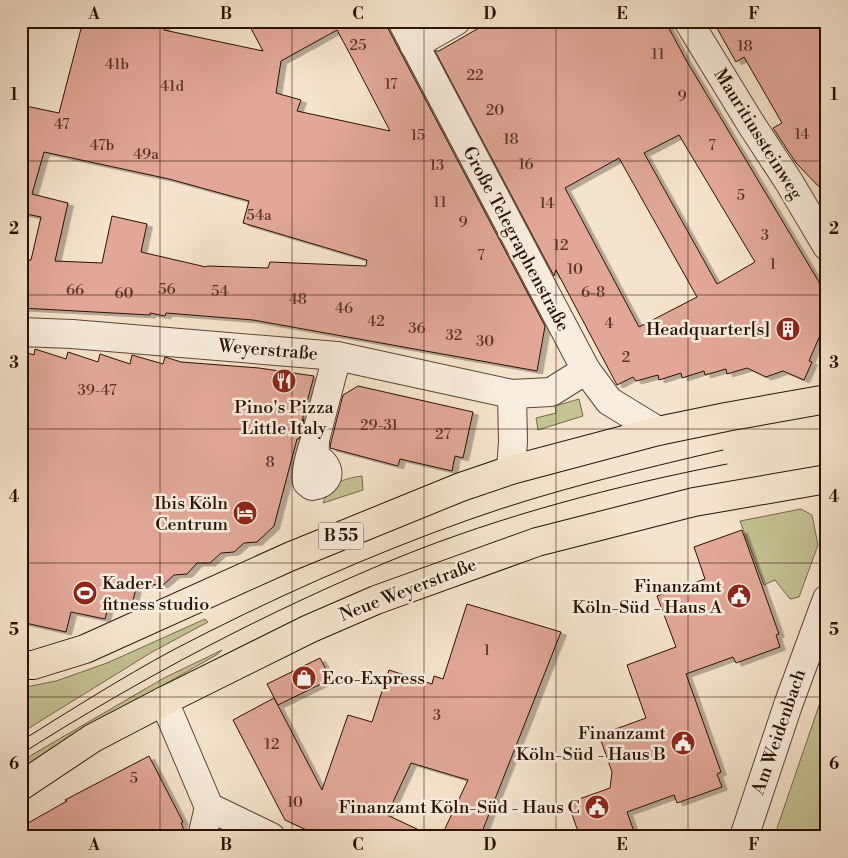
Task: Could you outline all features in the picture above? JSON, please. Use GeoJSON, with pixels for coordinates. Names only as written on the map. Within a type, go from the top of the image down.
{"type":"FeatureCollection","features":[{"type":"Feature","properties":{"kind":"main road","name":"B 55"},"geometry":{"type":"LineString","coordinates":[[25,663],[85,649],[289,557],[461,487],[511,470],[658,431],[827,399]]}},
{"type":"Feature","properties":{"kind":"main road","name":"Neue Weyerstraße"},"geometry":{"type":"LineString","coordinates":[[21,786],[94,738],[164,701],[309,629],[376,600],[537,542],[694,502],[827,479]]}},
{"type":"Feature","properties":{"kind":"street","name":"Große Telegraphenstraße"},"geometry":{"type":"LineString","coordinates":[[402,21],[586,370],[609,402],[658,431]]}},
{"type":"Feature","properties":{"kind":"street"},"geometry":{"type":"LineString","coordinates":[[414,45],[456,21]]}},
{"type":"Feature","properties":{"kind":"street","name":"Mauritiussteinweg"},"geometry":{"type":"LineString","coordinates":[[688,21],[827,246]]}},
{"type":"Feature","properties":{"kind":"street","name":"Weyerstraße"},"geometry":{"type":"LineString","coordinates":[[21,332],[82,334],[337,356],[512,394],[551,392],[586,370]]}},
{"type":"Feature","properties":{"kind":"street"},"geometry":{"type":"LineString","coordinates":[[315,441],[337,356]]}},
{"type":"Feature","properties":{"kind":"street"},"geometry":{"type":"LineString","coordinates":[[511,470],[513,440],[512,394]]}},
{"type":"Feature","properties":{"kind":"street","name":"Am Weidenbach"},"geometry":{"type":"LineString","coordinates":[[744,837],[788,705],[827,599]]}},
{"type":"Feature","properties":{"kind":"street"},"geometry":{"type":"LineString","coordinates":[[164,701],[209,807],[202,837]]}},
{"type":"Feature","properties":{"kind":"street"},"geometry":{"type":"LineString","coordinates":[[209,807],[272,837]]}},
{"type":"Feature","properties":{"kind":"shaded area"},"geometry":{"type":"Polygon","coordinates":[[[579,399],[583,416],[538,430],[536,418],[556,413],[555,406],[579,399]]]}},
{"type":"Feature","properties":{"kind":"shaded area"},"geometry":{"type":"Polygon","coordinates":[[[362,476],[363,490],[323,503],[333,486],[348,479],[362,476]]]}},
{"type":"Feature","properties":{"kind":"shaded area"},"geometry":{"type":"Polygon","coordinates":[[[801,509],[812,515],[818,545],[799,597],[790,599],[775,580],[764,585],[740,521],[801,509]]]}},
{"type":"Feature","properties":{"kind":"shaded area"},"geometry":{"type":"Polygon","coordinates":[[[205,619],[208,622],[152,652],[21,733],[21,688],[56,681],[107,663],[205,619]]]}},
{"type":"Feature","properties":{"kind":"shaded area"},"geometry":{"type":"Polygon","coordinates":[[[222,650],[67,740],[21,769],[21,761],[164,678],[222,650]]]}},
{"type":"Feature","properties":{"kind":"shaded area"},"geometry":{"type":"Polygon","coordinates":[[[827,682],[827,837],[774,837],[826,685],[827,682]]]}},
{"type":"Feature","properties":{"kind":"building"},"geometry":{"type":"Polygon","coordinates":[[[83,21],[164,21],[164,30],[263,51],[247,21],[384,21],[545,326],[537,371],[253,320],[166,313],[165,316],[150,313],[150,315],[21,308],[21,260],[31,260],[41,217],[21,213],[21,105],[59,113],[83,21]],[[337,30],[281,61],[276,93],[301,100],[297,111],[390,131],[351,56],[337,30]],[[44,152],[32,194],[68,203],[55,261],[102,263],[112,216],[147,224],[141,252],[206,267],[268,268],[270,262],[366,266],[367,260],[243,223],[249,201],[169,179],[44,152]]]}},
{"type":"Feature","properties":{"kind":"building"},"geometry":{"type":"Polygon","coordinates":[[[491,21],[665,21],[686,60],[819,282],[823,299],[827,300],[827,319],[809,361],[812,362],[804,380],[783,371],[766,377],[747,368],[727,374],[726,369],[705,375],[704,371],[682,378],[681,373],[659,380],[658,375],[636,381],[633,377],[617,385],[556,270],[554,276],[435,51],[439,51],[491,21]],[[679,135],[644,153],[717,284],[755,262],[679,135]],[[619,158],[565,188],[639,327],[697,297],[619,158]]]}},
{"type":"Feature","properties":{"kind":"building"},"geometry":{"type":"Polygon","coordinates":[[[713,21],[827,21],[827,195],[796,163],[773,128],[782,123],[744,57],[736,62],[713,21]]]}},
{"type":"Feature","properties":{"kind":"building"},"geometry":{"type":"Polygon","coordinates":[[[35,349],[66,359],[68,352],[98,362],[100,354],[130,364],[132,355],[163,364],[165,357],[181,362],[259,368],[314,376],[302,421],[304,419],[301,432],[299,439],[297,439],[274,526],[257,542],[244,543],[234,552],[221,553],[210,563],[197,563],[187,574],[174,575],[163,585],[137,584],[131,609],[109,603],[105,619],[71,612],[66,632],[21,622],[21,351],[34,355],[35,349]]]}},
{"type":"Feature","properties":{"kind":"building"},"geometry":{"type":"Polygon","coordinates":[[[358,386],[473,412],[463,458],[455,456],[452,471],[400,459],[398,466],[330,448],[343,395],[358,386]]]}},
{"type":"Feature","properties":{"kind":"building"},"geometry":{"type":"Polygon","coordinates":[[[742,530],[779,634],[776,635],[780,647],[736,663],[733,657],[686,674],[721,772],[717,774],[722,787],[677,803],[674,795],[627,812],[636,837],[580,837],[568,803],[610,788],[612,772],[599,735],[646,718],[627,665],[676,647],[657,596],[705,579],[694,547],[742,530]]]}},
{"type":"Feature","properties":{"kind":"building"},"geometry":{"type":"Polygon","coordinates":[[[467,604],[561,632],[480,837],[441,837],[468,780],[411,763],[387,815],[434,837],[322,837],[285,820],[233,720],[274,698],[322,790],[348,715],[372,722],[389,670],[432,684],[434,676],[443,679],[467,604]]]}},
{"type":"Feature","properties":{"kind":"building"},"geometry":{"type":"Polygon","coordinates":[[[320,658],[331,679],[278,705],[267,684],[320,658]]]}},
{"type":"Feature","properties":{"kind":"building"},"geometry":{"type":"Polygon","coordinates":[[[149,756],[183,822],[181,823],[187,837],[21,837],[21,827],[67,801],[65,800],[149,756]]]}},
{"type":"Feature","properties":{"kind":"tram line"},"geometry":{"type":"LineString","coordinates":[[21,741],[173,650],[283,596],[357,563],[471,519],[533,499],[723,450]]}},
{"type":"Feature","properties":{"kind":"tram line"},"geometry":{"type":"LineString","coordinates":[[21,754],[112,699],[205,648],[300,601],[397,558],[478,528],[560,503],[643,482],[727,464]]}},
{"type":"Feature","properties":{"kind":"place","name":"Headquarter[s]"},"geometry":{"type":"Point","coordinates":[788,329]}},
{"type":"Feature","properties":{"kind":"place","name":"Pino's Pizza Little Italy"},"geometry":{"type":"Point","coordinates":[284,381]}},
{"type":"Feature","properties":{"kind":"place","name":"Ibis Köln Centrum"},"geometry":{"type":"Point","coordinates":[245,513]}},
{"type":"Feature","properties":{"kind":"place","name":"Kader 1 fitness studio"},"geometry":{"type":"Point","coordinates":[85,593]}},
{"type":"Feature","properties":{"kind":"place","name":"Finanzamt Köln-Süd - Haus A"},"geometry":{"type":"Point","coordinates":[739,596]}},
{"type":"Feature","properties":{"kind":"place","name":"Eco-Express"},"geometry":{"type":"Point","coordinates":[304,678]}},
{"type":"Feature","properties":{"kind":"place","name":"Finanzamt Köln-Süd - Haus B"},"geometry":{"type":"Point","coordinates":[683,743]}},
{"type":"Feature","properties":{"kind":"place","name":"Finanzamt Köln-Süd - Haus C"},"geometry":{"type":"Point","coordinates":[597,807]}}]}
